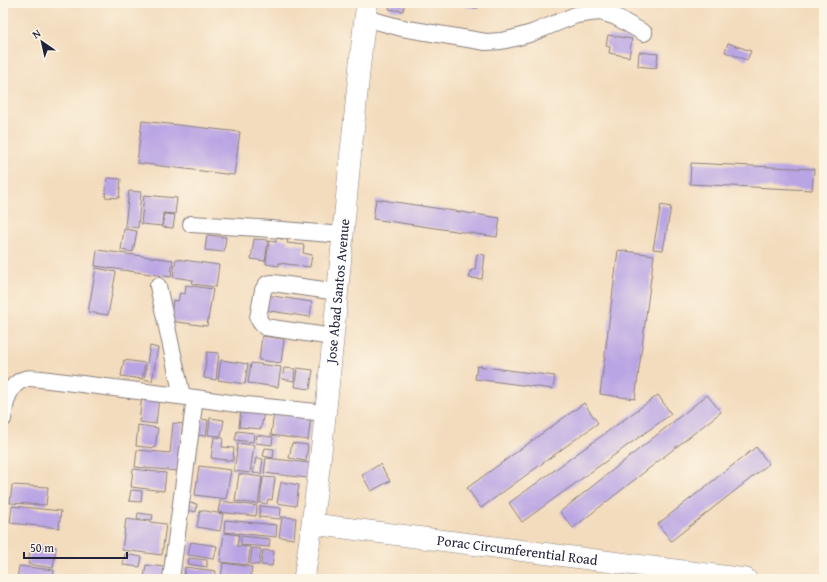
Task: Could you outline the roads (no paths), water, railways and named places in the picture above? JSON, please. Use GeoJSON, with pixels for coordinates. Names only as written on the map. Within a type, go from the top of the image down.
{"type":"FeatureCollection","features":[{"type":"Feature","properties":{"kind":"main road","name":"Jose Abad Santos Avenue"},"geometry":{"type":"LineString","coordinates":[[304,579],[313,524],[326,413],[366,10]]}},
{"type":"Feature","properties":{"kind":"main road","name":"Porac Circumferential Road"},"geometry":{"type":"LineString","coordinates":[[313,524],[746,579]]}},
{"type":"Feature","properties":{"kind":"street"},"geometry":{"type":"LineString","coordinates":[[366,10],[402,28],[486,42],[516,38],[576,15],[600,12],[616,18],[644,33]]}},
{"type":"Feature","properties":{"kind":"street"},"geometry":{"type":"LineString","coordinates":[[191,224],[343,235]]}},
{"type":"Feature","properties":{"kind":"street"},"geometry":{"type":"LineString","coordinates":[[334,337],[265,327],[260,323],[258,318],[263,290],[267,284],[273,283],[338,292]]}},
{"type":"Feature","properties":{"kind":"street"},"geometry":{"type":"LineString","coordinates":[[158,286],[188,397],[171,579]]}},
{"type":"Feature","properties":{"kind":"street"},"geometry":{"type":"LineString","coordinates":[[3,419],[8,394],[14,386],[26,378],[237,404],[326,413]]}}]}
